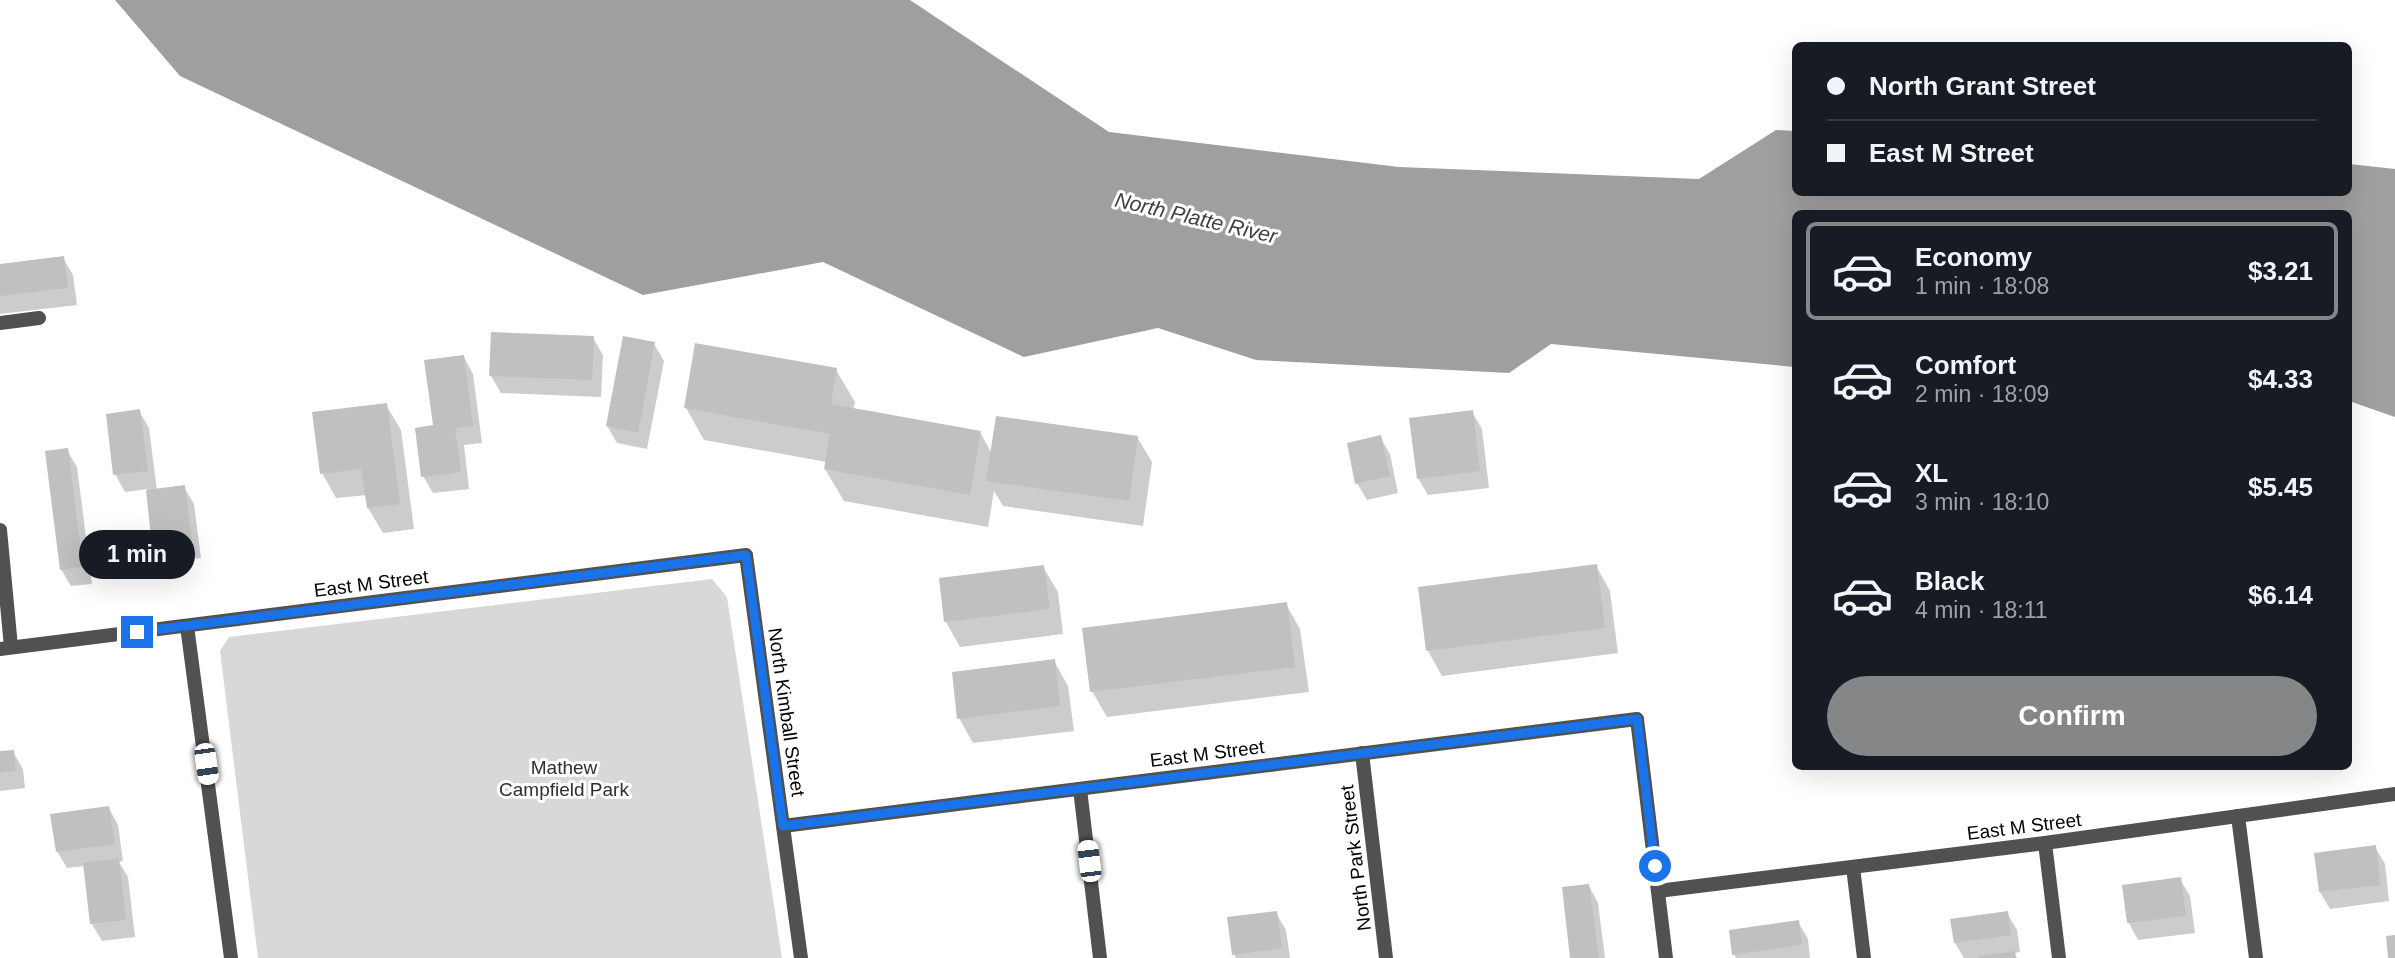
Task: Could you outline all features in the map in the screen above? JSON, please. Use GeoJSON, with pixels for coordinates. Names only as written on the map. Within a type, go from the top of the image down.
{"type":"FeatureCollection","features":[{"type":"Feature","properties":{"kind":"street"},"geometry":{"type":"LineString","coordinates":[[0,323],[40,318]]}},
{"type":"Feature","properties":{"kind":"street"},"geometry":{"type":"LineString","coordinates":[[0,530],[5,648]]}},
{"type":"Feature","properties":{"kind":"street","name":"East M Street"},"geometry":{"type":"LineString","coordinates":[[5,648],[746,555]]}},
{"type":"Feature","properties":{"kind":"street","name":"North Kimball Street"},"geometry":{"type":"LineString","coordinates":[[746,555],[801,958]]}},
{"type":"Feature","properties":{"kind":"street"},"geometry":{"type":"LineString","coordinates":[[187,626],[231,958]]}},
{"type":"Feature","properties":{"kind":"street","name":"East M Street"},"geometry":{"type":"LineString","coordinates":[[783,826],[1637,719],[1658,891],[2045,843],[2395,794]]}},
{"type":"Feature","properties":{"kind":"street","name":"North Park Street"},"geometry":{"type":"LineString","coordinates":[[1362,753],[1386,958]]}},
{"type":"Feature","properties":{"kind":"street"},"geometry":{"type":"LineString","coordinates":[[1080,789],[1101,958]]}},
{"type":"Feature","properties":{"kind":"street"},"geometry":{"type":"LineString","coordinates":[[2238,816],[2256,958]]}},
{"type":"Feature","properties":{"kind":"street"},"geometry":{"type":"LineString","coordinates":[[2045,843],[2059,958]]}},
{"type":"Feature","properties":{"kind":"street"},"geometry":{"type":"LineString","coordinates":[[1853,867],[1864,958]]}},
{"type":"Feature","properties":{"kind":"street"},"geometry":{"type":"LineString","coordinates":[[1658,891],[1666,958]]}},
{"type":"Feature","properties":{"kind":"green space","name":"Mathew Campfield Park"},"geometry":{"type":"Polygon","coordinates":[[[712,579],[727,597],[782,958],[258,958],[220,651],[229,637],[712,579]]]}},
{"type":"Feature","properties":{"kind":"water","name":"North Platte River"},"geometry":{"type":"Polygon","coordinates":[[[115,0],[910,0],[1109,132],[1399,167],[1699,179],[1776,130],[1792,131],[1792,196],[2352,196],[2352,164],[2395,169],[2395,417],[2352,402],[2352,210],[1792,210],[1792,367],[1551,344],[1509,373],[1256,360],[1158,328],[1024,357],[823,262],[643,295],[180,76],[115,0]]]}},
{"type":"Feature","properties":{"kind":"building"},"geometry":{"type":"Polygon","coordinates":[[[64,256],[68,288],[0,296],[0,264],[64,256]]]}},
{"type":"Feature","properties":{"kind":"building"},"geometry":{"type":"Polygon","coordinates":[[[491,332],[594,336],[592,380],[489,376],[491,332]]]}},
{"type":"Feature","properties":{"kind":"building"},"geometry":{"type":"Polygon","coordinates":[[[623,336],[655,342],[638,433],[606,426],[623,336]]]}},
{"type":"Feature","properties":{"kind":"building"},"geometry":{"type":"Polygon","coordinates":[[[695,343],[837,368],[831,404],[981,431],[970,495],[824,469],[830,434],[684,408],[695,343]]]}},
{"type":"Feature","properties":{"kind":"building"},"geometry":{"type":"Polygon","coordinates":[[[464,355],[473,426],[455,428],[461,472],[421,477],[415,428],[433,425],[424,360],[464,355]]]}},
{"type":"Feature","properties":{"kind":"building"},"geometry":{"type":"Polygon","coordinates":[[[387,403],[400,504],[367,508],[361,469],[320,474],[312,412],[387,403]]]}},
{"type":"Feature","properties":{"kind":"building"},"geometry":{"type":"Polygon","coordinates":[[[140,409],[148,471],[113,475],[106,414],[140,409]]]}},
{"type":"Feature","properties":{"kind":"building"},"geometry":{"type":"Polygon","coordinates":[[[1473,410],[1480,471],[1417,479],[1409,418],[1473,410]]]}},
{"type":"Feature","properties":{"kind":"building"},"geometry":{"type":"Polygon","coordinates":[[[996,416],[1138,436],[1129,501],[986,481],[996,416]]]}},
{"type":"Feature","properties":{"kind":"building"},"geometry":{"type":"Polygon","coordinates":[[[1381,435],[1390,476],[1355,484],[1347,443],[1381,435]]]}},
{"type":"Feature","properties":{"kind":"building"},"geometry":{"type":"Polygon","coordinates":[[[68,448],[83,567],[60,570],[45,451],[68,448]]]}},
{"type":"Feature","properties":{"kind":"building"},"geometry":{"type":"Polygon","coordinates":[[[185,485],[192,541],[152,546],[146,490],[185,485]]]}},
{"type":"Feature","properties":{"kind":"building"},"geometry":{"type":"Polygon","coordinates":[[[1597,564],[1605,628],[1426,651],[1418,587],[1597,564]]]}},
{"type":"Feature","properties":{"kind":"building"},"geometry":{"type":"Polygon","coordinates":[[[1044,565],[1050,609],[944,622],[939,578],[1044,565]]]}},
{"type":"Feature","properties":{"kind":"building"},"geometry":{"type":"Polygon","coordinates":[[[1287,602],[1295,667],[1090,692],[1082,628],[1287,602]]]}},
{"type":"Feature","properties":{"kind":"building"},"geometry":{"type":"Polygon","coordinates":[[[1055,659],[1060,706],[957,719],[952,672],[1055,659]]]}},
{"type":"Feature","properties":{"kind":"building"},"geometry":{"type":"Polygon","coordinates":[[[14,750],[16,771],[0,773],[0,751],[14,750]]]}},
{"type":"Feature","properties":{"kind":"building"},"geometry":{"type":"Polygon","coordinates":[[[109,806],[115,844],[56,852],[50,814],[109,806]]]}},
{"type":"Feature","properties":{"kind":"building"},"geometry":{"type":"Polygon","coordinates":[[[2376,845],[2380,885],[2319,892],[2314,853],[2376,845]]]}},
{"type":"Feature","properties":{"kind":"building"},"geometry":{"type":"Polygon","coordinates":[[[119,858],[126,920],[90,924],[83,863],[119,858]]]}},
{"type":"Feature","properties":{"kind":"building"},"geometry":{"type":"Polygon","coordinates":[[[2181,877],[2186,916],[2127,923],[2122,885],[2181,877]]]}},
{"type":"Feature","properties":{"kind":"building"},"geometry":{"type":"Polygon","coordinates":[[[1589,884],[1599,958],[1570,958],[1562,887],[1589,884]]]}},
{"type":"Feature","properties":{"kind":"building"},"geometry":{"type":"Polygon","coordinates":[[[1277,911],[1282,948],[1232,955],[1227,917],[1277,911]]]}},
{"type":"Feature","properties":{"kind":"building"},"geometry":{"type":"Polygon","coordinates":[[[2008,911],[2011,935],[1954,943],[1950,919],[2008,911]]]}},
{"type":"Feature","properties":{"kind":"building"},"geometry":{"type":"Polygon","coordinates":[[[1799,920],[1802,945],[1732,955],[1729,930],[1799,920]]]}},
{"type":"Feature","properties":{"kind":"building"},"geometry":{"type":"Polygon","coordinates":[[[2395,935],[2395,958],[2388,958],[2386,936],[2395,935]]]}},
{"type":"Feature","properties":{"kind":"building"},"geometry":{"type":"Polygon","coordinates":[[[2015,951],[2016,958],[1979,958],[1979,956],[2015,951]]]}},
{"type":"Feature","properties":{"kind":"route"},"geometry":{"type":"LineString","coordinates":[[137,632],[746,555],[783,826],[1637,719],[1655,866]]}}]}
